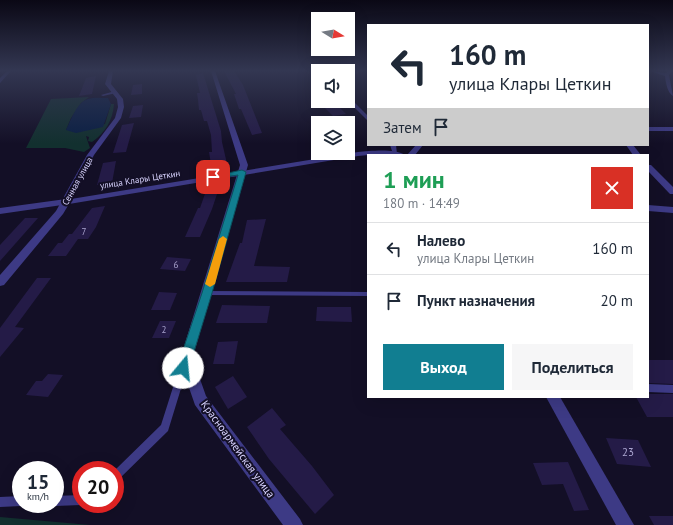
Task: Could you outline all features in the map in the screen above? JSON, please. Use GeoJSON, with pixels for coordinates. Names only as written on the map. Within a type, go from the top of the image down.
{"type":"FeatureCollection","features":[{"type":"Feature","properties":{"kind":"street","name":"Сенная улица"},"geometry":{"type":"LineString","coordinates":[[0,282],[49,227],[66,202],[91,155],[118,118],[121,103],[117,96]]}},
{"type":"Feature","properties":{"kind":"street","name":"Красноармейская улица"},"geometry":{"type":"LineString","coordinates":[[221,96],[244,165],[188,353],[193,379],[200,400],[294,525]]}},
{"type":"Feature","properties":{"kind":"street"},"geometry":{"type":"LineString","coordinates":[[355,105],[367,118]]}},
{"type":"Feature","properties":{"kind":"street"},"geometry":{"type":"LineString","coordinates":[[649,130],[673,129]]}},
{"type":"Feature","properties":{"kind":"street"},"geometry":{"type":"LineString","coordinates":[[412,154],[419,146]]}},
{"type":"Feature","properties":{"kind":"street"},"geometry":{"type":"LineString","coordinates":[[630,146],[637,154]]}},
{"type":"Feature","properties":{"kind":"street","name":"улица Клары Цеткин"},"geometry":{"type":"LineString","coordinates":[[0,211],[66,202],[358,154],[396,151]]}},
{"type":"Feature","properties":{"kind":"street"},"geometry":{"type":"LineString","coordinates":[[649,168],[673,192]]}},
{"type":"Feature","properties":{"kind":"street"},"geometry":{"type":"LineString","coordinates":[[649,208],[673,210]]}},
{"type":"Feature","properties":{"kind":"street"},"geometry":{"type":"LineString","coordinates":[[554,398],[625,525]]}},
{"type":"Feature","properties":{"kind":"lane"},"geometry":{"type":"LineString","coordinates":[[207,293],[367,294]]}},
{"type":"Feature","properties":{"kind":"lane"},"geometry":{"type":"LineString","coordinates":[[124,468],[165,428],[188,353]]}},
{"type":"Feature","properties":{"kind":"lane"},"geometry":{"type":"LineString","coordinates":[[649,388],[673,389]]}},
{"type":"Feature","properties":{"kind":"lane"},"geometry":{"type":"LineString","coordinates":[[0,502],[12,501]]}},
{"type":"Feature","properties":{"kind":"green space"},"geometry":{"type":"Polygon","coordinates":[[[89,97],[81,103],[71,118],[66,130],[105,124],[111,104],[114,104],[108,126],[101,135],[92,142],[88,141],[89,137],[86,136],[90,148],[84,152],[65,148],[26,148],[51,99],[89,97]]]}},
{"type":"Feature","properties":{"kind":"green space"},"geometry":{"type":"Polygon","coordinates":[[[0,517],[90,525],[0,525],[0,517]]]}},
{"type":"Feature","properties":{"kind":"water"},"geometry":{"type":"Polygon","coordinates":[[[93,98],[108,98],[111,104],[103,127],[76,133],[66,130],[78,107],[84,101],[93,98]]]}},
{"type":"Feature","properties":{"kind":"building"},"geometry":{"type":"Polygon","coordinates":[[[197,96],[210,96],[221,131],[228,168],[212,170],[209,152],[212,152],[211,135],[207,121],[204,121],[201,110],[199,110],[197,96]]]}},
{"type":"Feature","properties":{"kind":"building"},"geometry":{"type":"Polygon","coordinates":[[[234,96],[247,96],[262,133],[252,135],[241,109],[239,109],[234,96]]]}},
{"type":"Feature","properties":{"kind":"building"},"geometry":{"type":"Polygon","coordinates":[[[143,105],[141,117],[129,118],[133,106],[143,105]]]}},
{"type":"Feature","properties":{"kind":"building"},"geometry":{"type":"Polygon","coordinates":[[[325,108],[340,108],[346,114],[333,116],[325,108]]]}},
{"type":"Feature","properties":{"kind":"building"},"geometry":{"type":"Polygon","coordinates":[[[134,123],[126,152],[113,153],[122,125],[134,123]]]}},
{"type":"Feature","properties":{"kind":"building"},"geometry":{"type":"Polygon","coordinates":[[[116,161],[112,183],[97,185],[103,163],[116,161]]]}},
{"type":"Feature","properties":{"kind":"building"},"geometry":{"type":"Polygon","coordinates":[[[207,188],[219,188],[200,237],[185,237],[198,208],[200,208],[207,188]]]}},
{"type":"Feature","properties":{"kind":"building"},"geometry":{"type":"Polygon","coordinates":[[[105,206],[96,227],[88,239],[78,239],[66,256],[48,256],[58,243],[62,243],[69,234],[72,234],[92,208],[105,206]]]}},
{"type":"Feature","properties":{"kind":"building"},"geometry":{"type":"Polygon","coordinates":[[[25,218],[38,218],[0,261],[0,245],[25,218]]]}},
{"type":"Feature","properties":{"kind":"building"},"geometry":{"type":"Polygon","coordinates":[[[266,219],[254,266],[290,267],[287,282],[226,282],[240,243],[242,243],[247,220],[266,219]]]}},
{"type":"Feature","properties":{"kind":"building"},"geometry":{"type":"Polygon","coordinates":[[[167,257],[191,259],[185,271],[160,269],[167,257]]]}},
{"type":"Feature","properties":{"kind":"building"},"geometry":{"type":"Polygon","coordinates":[[[37,278],[51,278],[15,327],[24,328],[0,357],[0,328],[37,278]]]}},
{"type":"Feature","properties":{"kind":"building"},"geometry":{"type":"Polygon","coordinates":[[[159,292],[177,293],[170,310],[151,310],[159,292]]]}},
{"type":"Feature","properties":{"kind":"building"},"geometry":{"type":"Polygon","coordinates":[[[222,305],[270,306],[267,323],[216,323],[222,305]]]}},
{"type":"Feature","properties":{"kind":"building"},"geometry":{"type":"Polygon","coordinates":[[[317,307],[351,307],[352,322],[316,321],[317,307]]]}},
{"type":"Feature","properties":{"kind":"building"},"geometry":{"type":"Polygon","coordinates":[[[160,321],[176,321],[169,338],[152,338],[160,321]]]}},
{"type":"Feature","properties":{"kind":"building"},"geometry":{"type":"Polygon","coordinates":[[[238,341],[234,364],[213,364],[218,342],[238,341]]]}},
{"type":"Feature","properties":{"kind":"building"},"geometry":{"type":"Polygon","coordinates":[[[649,360],[673,360],[673,384],[649,383],[649,360]]]}},
{"type":"Feature","properties":{"kind":"building"},"geometry":{"type":"Polygon","coordinates":[[[48,374],[63,375],[48,397],[26,395],[36,381],[42,381],[48,374]]]}},
{"type":"Feature","properties":{"kind":"building"},"geometry":{"type":"Polygon","coordinates":[[[233,376],[247,397],[228,409],[215,387],[233,376]]]}},
{"type":"Feature","properties":{"kind":"building"},"geometry":{"type":"Polygon","coordinates":[[[649,394],[673,394],[673,417],[647,417],[637,398],[649,398],[649,394]]]}},
{"type":"Feature","properties":{"kind":"building"},"geometry":{"type":"Polygon","coordinates":[[[272,408],[286,425],[280,429],[312,466],[334,495],[315,514],[269,459],[247,427],[272,408]]]}},
{"type":"Feature","properties":{"kind":"building"},"geometry":{"type":"Polygon","coordinates":[[[606,438],[638,440],[651,467],[617,464],[606,438]]]}},
{"type":"Feature","properties":{"kind":"building"},"geometry":{"type":"Polygon","coordinates":[[[568,462],[589,510],[574,511],[563,484],[542,485],[533,463],[568,462]]]}},
{"type":"Feature","properties":{"kind":"building"},"geometry":{"type":"Polygon","coordinates":[[[649,516],[673,516],[673,525],[654,525],[649,516]]]}},
{"type":"Feature","properties":{"kind":"slow traffic"},"geometry":{"type":"LineString","coordinates":[[210,284],[223,239]]}},
{"type":"Feature","properties":{"kind":"route"},"geometry":{"type":"LineString","coordinates":[[183,368],[207,293],[242,172],[213,177]]}}]}
